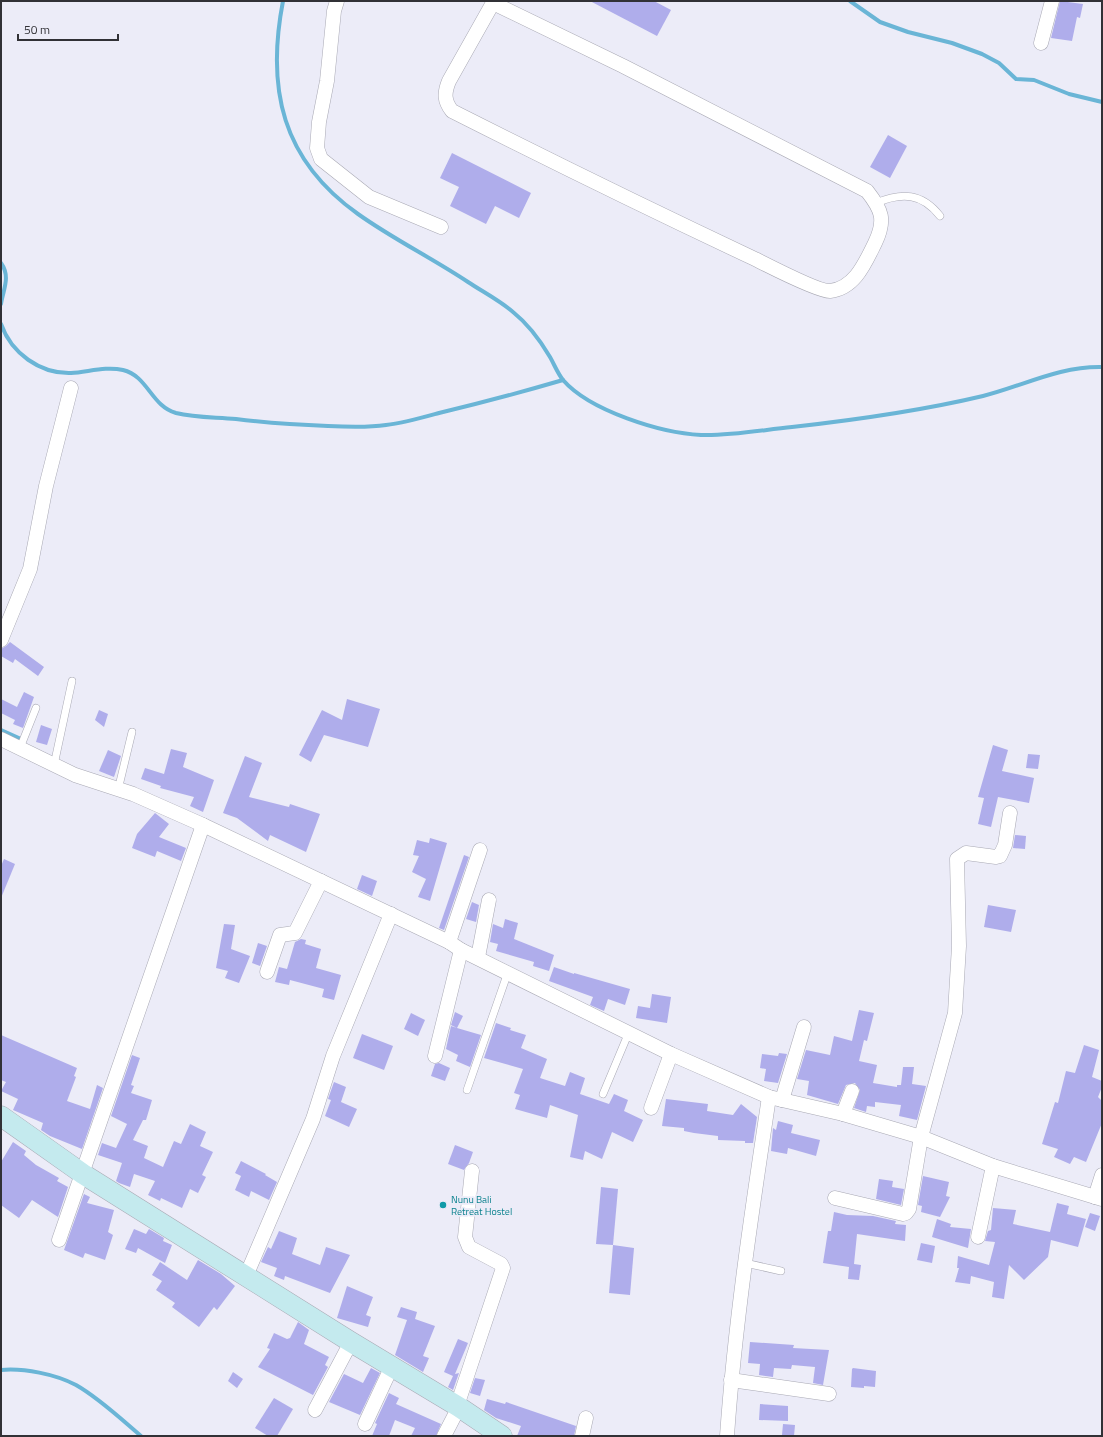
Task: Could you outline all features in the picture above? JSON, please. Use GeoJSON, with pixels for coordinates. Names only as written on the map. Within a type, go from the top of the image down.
{"type":"FeatureCollection","features":[{"type":"Feature","properties":{"kind":"street"},"geometry":{"type":"LineString","coordinates":[[337,1],[334,11],[327,81],[318,122],[317,148],[321,159],[369,197],[441,227]]}},
{"type":"Feature","properties":{"kind":"street"},"geometry":{"type":"LineString","coordinates":[[1041,43],[1052,1]]}},
{"type":"Feature","properties":{"kind":"street"},"geometry":{"type":"LineString","coordinates":[[493,2],[623,66],[760,138],[867,191],[876,203],[881,216],[882,230],[864,266],[851,282],[840,289],[828,291],[793,277],[676,222],[452,111],[448,105],[445,89],[493,2]]}},
{"type":"Feature","properties":{"kind":"street"},"geometry":{"type":"LineString","coordinates":[[1,640],[30,569],[46,486],[71,388]]}},
{"type":"Feature","properties":{"kind":"street"},"geometry":{"type":"LineString","coordinates":[[1,739],[75,775],[133,794],[203,825],[391,914],[671,1054],[775,1099],[843,1114],[921,1137],[993,1166],[1099,1198],[1102,1175]]}},
{"type":"Feature","properties":{"kind":"street"},"geometry":{"type":"LineString","coordinates":[[835,1198],[906,1213],[909,1209],[921,1137],[955,1013],[960,946],[957,859],[966,853],[996,857],[1000,856],[1006,845],[1010,813]]}},
{"type":"Feature","properties":{"kind":"street"},"geometry":{"type":"LineString","coordinates":[[59,1240],[203,825]]}},
{"type":"Feature","properties":{"kind":"street"},"geometry":{"type":"LineString","coordinates":[[435,1056],[455,946],[480,850]]}},
{"type":"Feature","properties":{"kind":"street"},"geometry":{"type":"LineString","coordinates":[[267,972],[280,935],[295,933],[321,881]]}},
{"type":"Feature","properties":{"kind":"street"},"geometry":{"type":"LineString","coordinates":[[478,957],[489,900]]}},
{"type":"Feature","properties":{"kind":"street"},"geometry":{"type":"LineString","coordinates":[[247,1274],[310,1126],[333,1056],[391,914]]}},
{"type":"Feature","properties":{"kind":"street"},"geometry":{"type":"LineString","coordinates":[[727,1436],[731,1380],[745,1263],[775,1099],[804,1027]]}},
{"type":"Feature","properties":{"kind":"street"},"geometry":{"type":"LineString","coordinates":[[651,1108],[671,1054]]}},
{"type":"Feature","properties":{"kind":"street"},"geometry":{"type":"LineString","coordinates":[[843,1114],[852,1091]]}},
{"type":"Feature","properties":{"kind":"street"},"geometry":{"type":"LineString","coordinates":[[1,1116],[85,1168],[351,1342],[458,1406],[502,1436]]}},
{"type":"Feature","properties":{"kind":"street"},"geometry":{"type":"LineString","coordinates":[[978,1237],[993,1166]]}},
{"type":"Feature","properties":{"kind":"street"},"geometry":{"type":"LineString","coordinates":[[444,1436],[458,1406],[503,1268],[501,1264],[469,1247],[466,1243],[465,1237],[472,1171]]}},
{"type":"Feature","properties":{"kind":"street"},"geometry":{"type":"LineString","coordinates":[[315,1410],[351,1342]]}},
{"type":"Feature","properties":{"kind":"street"},"geometry":{"type":"LineString","coordinates":[[365,1424],[392,1366]]}},
{"type":"Feature","properties":{"kind":"street"},"geometry":{"type":"LineString","coordinates":[[731,1380],[829,1394]]}},
{"type":"Feature","properties":{"kind":"street"},"geometry":{"type":"LineString","coordinates":[[582,1436],[586,1418]]}},
{"type":"Feature","properties":{"kind":"lane"},"geometry":{"type":"LineString","coordinates":[[876,203],[890,197],[918,198],[931,204],[940,216]]}},
{"type":"Feature","properties":{"kind":"lane"},"geometry":{"type":"LineString","coordinates":[[54,765],[72,681]]}},
{"type":"Feature","properties":{"kind":"lane"},"geometry":{"type":"LineString","coordinates":[[20,748],[36,708]]}},
{"type":"Feature","properties":{"kind":"lane"},"geometry":{"type":"LineString","coordinates":[[118,790],[132,732]]}},
{"type":"Feature","properties":{"kind":"lane"},"geometry":{"type":"LineString","coordinates":[[467,1090],[508,972]]}},
{"type":"Feature","properties":{"kind":"lane"},"geometry":{"type":"LineString","coordinates":[[603,1094],[628,1032]]}},
{"type":"Feature","properties":{"kind":"lane"},"geometry":{"type":"LineString","coordinates":[[745,1263],[781,1271]]}},
{"type":"Feature","properties":{"kind":"building"},"geometry":{"type":"Polygon","coordinates":[[[590,1],[654,1],[671,10],[657,36],[590,1]]]}},
{"type":"Feature","properties":{"kind":"building"},"geometry":{"type":"Polygon","coordinates":[[[1060,1],[1083,4],[1080,18],[1077,17],[1072,41],[1051,38],[1060,1]]]}},
{"type":"Feature","properties":{"kind":"building"},"geometry":{"type":"Polygon","coordinates":[[[888,135],[907,146],[890,178],[870,167],[888,135]]]}},
{"type":"Feature","properties":{"kind":"building"},"geometry":{"type":"Polygon","coordinates":[[[452,153],[531,193],[519,218],[495,206],[486,224],[450,206],[459,187],[440,178],[452,153]]]}},
{"type":"Feature","properties":{"kind":"building"},"geometry":{"type":"Polygon","coordinates":[[[10,642],[44,667],[38,676],[15,659],[13,663],[1,656],[1,649],[10,642]]]}},
{"type":"Feature","properties":{"kind":"building"},"geometry":{"type":"Polygon","coordinates":[[[24,692],[34,697],[23,728],[13,724],[15,720],[1,713],[1,699],[17,707],[24,692]]]}},
{"type":"Feature","properties":{"kind":"building"},"geometry":{"type":"Polygon","coordinates":[[[347,699],[380,709],[368,747],[324,735],[311,762],[299,755],[322,710],[342,720],[347,699]]]}},
{"type":"Feature","properties":{"kind":"building"},"geometry":{"type":"Polygon","coordinates":[[[99,710],[108,714],[104,727],[95,720],[99,710]]]}},
{"type":"Feature","properties":{"kind":"building"},"geometry":{"type":"Polygon","coordinates":[[[41,725],[52,729],[47,745],[36,742],[41,725]]]}},
{"type":"Feature","properties":{"kind":"building"},"geometry":{"type":"Polygon","coordinates":[[[993,745],[1008,750],[1002,771],[1034,778],[1029,803],[998,797],[991,827],[978,824],[984,798],[978,797],[993,745]]]}},
{"type":"Feature","properties":{"kind":"building"},"geometry":{"type":"Polygon","coordinates":[[[171,749],[187,753],[183,767],[214,780],[203,812],[190,806],[194,797],[160,788],[161,786],[141,779],[145,768],[164,774],[171,749]]]}},
{"type":"Feature","properties":{"kind":"building"},"geometry":{"type":"Polygon","coordinates":[[[108,750],[121,756],[114,777],[99,771],[108,750]]]}},
{"type":"Feature","properties":{"kind":"building"},"geometry":{"type":"Polygon","coordinates":[[[1028,754],[1040,755],[1038,769],[1026,768],[1028,754]]]}},
{"type":"Feature","properties":{"kind":"building"},"geometry":{"type":"Polygon","coordinates":[[[245,756],[262,763],[249,797],[289,807],[290,804],[320,814],[306,852],[270,835],[268,841],[237,818],[223,813],[245,756]]]}},
{"type":"Feature","properties":{"kind":"building"},"geometry":{"type":"Polygon","coordinates":[[[155,813],[169,824],[159,837],[186,848],[181,861],[157,851],[155,857],[132,848],[137,834],[155,813]]]}},
{"type":"Feature","properties":{"kind":"building"},"geometry":{"type":"Polygon","coordinates":[[[1015,835],[1026,836],[1025,849],[1013,848],[1015,835]]]}},
{"type":"Feature","properties":{"kind":"building"},"geometry":{"type":"Polygon","coordinates":[[[430,838],[447,843],[430,901],[418,897],[426,879],[412,872],[419,856],[413,855],[417,840],[429,843],[430,838]]]}},
{"type":"Feature","properties":{"kind":"building"},"geometry":{"type":"Polygon","coordinates":[[[464,855],[469,857],[444,930],[439,928],[464,855]]]}},
{"type":"Feature","properties":{"kind":"building"},"geometry":{"type":"Polygon","coordinates":[[[4,859],[15,864],[1,898],[1,866],[4,859]]]}},
{"type":"Feature","properties":{"kind":"building"},"geometry":{"type":"Polygon","coordinates":[[[362,875],[377,881],[372,896],[357,889],[362,875]]]}},
{"type":"Feature","properties":{"kind":"building"},"geometry":{"type":"Polygon","coordinates":[[[472,902],[479,905],[476,922],[466,919],[472,902]]]}},
{"type":"Feature","properties":{"kind":"building"},"geometry":{"type":"Polygon","coordinates":[[[988,905],[1016,910],[1011,932],[984,927],[988,905]]]}},
{"type":"Feature","properties":{"kind":"building"},"geometry":{"type":"Polygon","coordinates":[[[505,919],[518,923],[514,939],[554,955],[549,971],[533,966],[534,962],[496,951],[498,944],[490,942],[493,924],[503,928],[505,919]]]}},
{"type":"Feature","properties":{"kind":"building"},"geometry":{"type":"Polygon","coordinates":[[[224,924],[235,925],[231,949],[250,956],[239,983],[225,978],[228,971],[216,968],[224,924]]]}},
{"type":"Feature","properties":{"kind":"building"},"geometry":{"type":"Polygon","coordinates":[[[301,939],[306,940],[305,944],[321,949],[316,968],[341,975],[334,1000],[322,997],[324,989],[290,980],[289,985],[275,982],[279,967],[287,969],[295,942],[301,939]]]}},
{"type":"Feature","properties":{"kind":"building"},"geometry":{"type":"Polygon","coordinates":[[[258,943],[267,946],[260,966],[252,963],[258,943]]]}},
{"type":"Feature","properties":{"kind":"building"},"geometry":{"type":"Polygon","coordinates":[[[554,967],[630,989],[625,1005],[608,999],[604,1011],[590,1005],[593,997],[549,981],[554,967]]]}},
{"type":"Feature","properties":{"kind":"building"},"geometry":{"type":"Polygon","coordinates":[[[652,994],[671,997],[667,1023],[636,1018],[638,1006],[650,1008],[652,994]]]}},
{"type":"Feature","properties":{"kind":"building"},"geometry":{"type":"Polygon","coordinates":[[[859,1010],[874,1013],[867,1041],[864,1040],[859,1061],[877,1065],[873,1083],[897,1087],[897,1085],[901,1085],[903,1067],[914,1067],[912,1084],[926,1086],[917,1120],[899,1116],[901,1105],[875,1102],[875,1107],[867,1106],[866,1112],[854,1108],[860,1090],[855,1083],[846,1085],[838,1104],[807,1095],[809,1081],[797,1079],[806,1050],[830,1055],[834,1036],[852,1041],[859,1010]]]}},
{"type":"Feature","properties":{"kind":"building"},"geometry":{"type":"Polygon","coordinates":[[[455,1012],[463,1016],[457,1028],[451,1025],[455,1012]]]}},
{"type":"Feature","properties":{"kind":"building"},"geometry":{"type":"Polygon","coordinates":[[[411,1013],[425,1020],[418,1036],[404,1029],[411,1013]]]}},
{"type":"Feature","properties":{"kind":"building"},"geometry":{"type":"Polygon","coordinates":[[[496,1023],[511,1028],[510,1030],[526,1035],[521,1048],[547,1059],[540,1078],[565,1086],[570,1072],[585,1078],[580,1094],[609,1104],[614,1094],[628,1100],[624,1111],[643,1120],[633,1142],[612,1132],[602,1159],[585,1151],[583,1160],[570,1157],[578,1115],[550,1105],[547,1118],[515,1109],[520,1095],[514,1093],[523,1069],[484,1058],[496,1023]]]}},
{"type":"Feature","properties":{"kind":"building"},"geometry":{"type":"Polygon","coordinates":[[[451,1026],[481,1035],[470,1067],[456,1061],[458,1055],[446,1049],[451,1026]]]}},
{"type":"Feature","properties":{"kind":"building"},"geometry":{"type":"Polygon","coordinates":[[[362,1034],[393,1046],[384,1070],[353,1058],[362,1034]]]}},
{"type":"Feature","properties":{"kind":"building"},"geometry":{"type":"Polygon","coordinates":[[[1,1035],[77,1068],[74,1076],[76,1077],[67,1101],[90,1109],[97,1085],[103,1088],[82,1149],[50,1136],[41,1130],[43,1123],[13,1110],[18,1099],[1,1091],[6,1082],[1,1080],[1,1035]]]}},
{"type":"Feature","properties":{"kind":"building"},"geometry":{"type":"Polygon","coordinates":[[[1084,1045],[1099,1050],[1092,1077],[1102,1081],[1102,1087],[1098,1097],[1102,1101],[1102,1123],[1086,1162],[1074,1157],[1070,1164],[1054,1157],[1058,1149],[1042,1144],[1055,1102],[1058,1103],[1066,1071],[1075,1073],[1084,1045]]]}},
{"type":"Feature","properties":{"kind":"building"},"geometry":{"type":"Polygon","coordinates":[[[779,1053],[787,1054],[778,1083],[764,1081],[766,1069],[760,1068],[762,1054],[778,1056],[779,1053]]]}},
{"type":"Feature","properties":{"kind":"building"},"geometry":{"type":"Polygon","coordinates":[[[132,1055],[140,1058],[131,1085],[134,1086],[131,1093],[152,1100],[146,1120],[143,1120],[133,1140],[148,1146],[144,1158],[163,1167],[174,1141],[181,1144],[190,1124],[206,1132],[200,1146],[213,1152],[202,1175],[206,1177],[198,1193],[190,1189],[182,1208],[161,1198],[160,1201],[148,1195],[155,1181],[134,1174],[130,1187],[119,1183],[116,1181],[122,1163],[98,1155],[102,1143],[116,1148],[127,1124],[111,1116],[132,1055]]]}},
{"type":"Feature","properties":{"kind":"building"},"geometry":{"type":"Polygon","coordinates":[[[439,1063],[450,1068],[445,1081],[431,1076],[435,1064],[439,1063]]]}},
{"type":"Feature","properties":{"kind":"building"},"geometry":{"type":"Polygon","coordinates":[[[334,1082],[346,1087],[341,1102],[357,1109],[349,1127],[325,1116],[331,1100],[328,1099],[334,1082]]]}},
{"type":"Feature","properties":{"kind":"building"},"geometry":{"type":"Polygon","coordinates":[[[666,1099],[708,1104],[707,1111],[733,1115],[741,1104],[757,1117],[753,1143],[745,1143],[745,1141],[718,1140],[718,1136],[684,1131],[684,1128],[662,1126],[666,1099]]]}},
{"type":"Feature","properties":{"kind":"building"},"geometry":{"type":"Polygon","coordinates":[[[778,1121],[793,1125],[791,1133],[820,1140],[816,1156],[788,1148],[787,1154],[771,1151],[773,1128],[776,1130],[778,1121]]]}},
{"type":"Feature","properties":{"kind":"building"},"geometry":{"type":"Polygon","coordinates":[[[13,1142],[26,1151],[24,1155],[36,1165],[59,1178],[57,1181],[68,1187],[58,1217],[32,1200],[19,1218],[1,1205],[1,1162],[13,1142]]]}},
{"type":"Feature","properties":{"kind":"building"},"geometry":{"type":"Polygon","coordinates":[[[455,1145],[473,1152],[469,1163],[464,1170],[448,1164],[455,1145]]]}},
{"type":"Feature","properties":{"kind":"building"},"geometry":{"type":"Polygon","coordinates":[[[241,1161],[266,1174],[265,1175],[277,1182],[269,1200],[251,1191],[249,1197],[235,1190],[241,1176],[235,1173],[241,1161]]]}},
{"type":"Feature","properties":{"kind":"building"},"geometry":{"type":"Polygon","coordinates":[[[923,1176],[949,1182],[946,1196],[950,1197],[940,1217],[921,1212],[922,1206],[918,1205],[923,1176]]]}},
{"type":"Feature","properties":{"kind":"building"},"geometry":{"type":"Polygon","coordinates":[[[879,1179],[893,1181],[892,1187],[904,1189],[901,1205],[876,1199],[879,1179]]]}},
{"type":"Feature","properties":{"kind":"building"},"geometry":{"type":"Polygon","coordinates":[[[601,1187],[618,1189],[613,1245],[596,1244],[601,1187]]]}},
{"type":"Feature","properties":{"kind":"building"},"geometry":{"type":"Polygon","coordinates":[[[84,1194],[90,1197],[87,1203],[114,1210],[108,1232],[113,1235],[105,1260],[85,1253],[83,1258],[64,1250],[84,1194]]]}},
{"type":"Feature","properties":{"kind":"building"},"geometry":{"type":"Polygon","coordinates":[[[1057,1203],[1069,1206],[1067,1214],[1086,1219],[1078,1247],[1051,1240],[1048,1257],[1024,1280],[1009,1265],[1004,1299],[992,1297],[994,1282],[971,1276],[970,1284],[955,1282],[959,1268],[957,1268],[958,1256],[989,1265],[995,1242],[985,1241],[988,1231],[991,1230],[993,1208],[1016,1210],[1013,1224],[1050,1232],[1057,1203]]]}},
{"type":"Feature","properties":{"kind":"building"},"geometry":{"type":"Polygon","coordinates":[[[834,1212],[847,1215],[873,1216],[896,1221],[895,1224],[906,1225],[905,1241],[857,1234],[854,1264],[861,1265],[859,1280],[848,1279],[849,1267],[823,1263],[828,1231],[831,1231],[834,1212]]]}},
{"type":"Feature","properties":{"kind":"building"},"geometry":{"type":"Polygon","coordinates":[[[1090,1213],[1100,1216],[1095,1231],[1085,1227],[1090,1213]]]}},
{"type":"Feature","properties":{"kind":"building"},"geometry":{"type":"Polygon","coordinates":[[[937,1219],[951,1224],[950,1227],[971,1229],[968,1248],[932,1237],[937,1219]]]}},
{"type":"Feature","properties":{"kind":"building"},"geometry":{"type":"Polygon","coordinates":[[[134,1229],[146,1234],[149,1229],[164,1238],[163,1241],[172,1245],[165,1263],[138,1248],[136,1253],[125,1249],[134,1229]]]}},
{"type":"Feature","properties":{"kind":"building"},"geometry":{"type":"Polygon","coordinates":[[[279,1231],[297,1238],[292,1254],[320,1265],[326,1247],[350,1255],[330,1293],[285,1276],[284,1280],[274,1276],[277,1268],[261,1262],[268,1247],[271,1249],[279,1231]]]}},
{"type":"Feature","properties":{"kind":"building"},"geometry":{"type":"Polygon","coordinates":[[[921,1243],[935,1246],[932,1263],[917,1260],[921,1243]]]}},
{"type":"Feature","properties":{"kind":"building"},"geometry":{"type":"Polygon","coordinates":[[[613,1245],[634,1248],[630,1295],[609,1293],[613,1245]]]}},
{"type":"Feature","properties":{"kind":"building"},"geometry":{"type":"Polygon","coordinates":[[[198,1260],[221,1274],[235,1286],[217,1310],[214,1307],[199,1327],[172,1307],[175,1303],[156,1290],[162,1281],[152,1275],[160,1262],[187,1280],[198,1260]]]}},
{"type":"Feature","properties":{"kind":"building"},"geometry":{"type":"Polygon","coordinates":[[[347,1286],[373,1297],[366,1315],[371,1317],[368,1327],[337,1318],[347,1286]]]}},
{"type":"Feature","properties":{"kind":"building"},"geometry":{"type":"Polygon","coordinates":[[[401,1307],[417,1312],[415,1319],[435,1326],[423,1356],[429,1358],[423,1372],[395,1355],[407,1320],[397,1317],[401,1307]]]}},
{"type":"Feature","properties":{"kind":"building"},"geometry":{"type":"Polygon","coordinates":[[[298,1322],[309,1330],[304,1344],[329,1357],[325,1365],[328,1367],[313,1395],[258,1367],[270,1349],[267,1348],[274,1333],[287,1339],[290,1338],[298,1322]]]}},
{"type":"Feature","properties":{"kind":"building"},"geometry":{"type":"Polygon","coordinates":[[[458,1339],[468,1343],[455,1374],[459,1373],[453,1390],[448,1387],[453,1376],[444,1372],[458,1339]]]}},
{"type":"Feature","properties":{"kind":"building"},"geometry":{"type":"Polygon","coordinates":[[[750,1342],[794,1345],[793,1348],[829,1350],[823,1385],[813,1383],[815,1367],[792,1365],[791,1369],[774,1368],[773,1377],[759,1375],[760,1364],[748,1363],[750,1342]]]}},
{"type":"Feature","properties":{"kind":"building"},"geometry":{"type":"Polygon","coordinates":[[[371,1368],[380,1373],[360,1415],[329,1402],[344,1374],[363,1383],[371,1368]]]}},
{"type":"Feature","properties":{"kind":"building"},"geometry":{"type":"Polygon","coordinates":[[[853,1368],[876,1371],[875,1387],[851,1387],[853,1368]]]}},
{"type":"Feature","properties":{"kind":"building"},"geometry":{"type":"Polygon","coordinates":[[[233,1372],[243,1379],[237,1388],[228,1381],[233,1372]]]}},
{"type":"Feature","properties":{"kind":"building"},"geometry":{"type":"Polygon","coordinates":[[[475,1378],[485,1380],[480,1396],[470,1393],[475,1378]]]}},
{"type":"Feature","properties":{"kind":"building"},"geometry":{"type":"Polygon","coordinates":[[[389,1393],[399,1398],[396,1404],[441,1424],[436,1436],[411,1436],[415,1428],[395,1420],[389,1436],[372,1436],[377,1424],[375,1423],[389,1393]]]}},
{"type":"Feature","properties":{"kind":"building"},"geometry":{"type":"Polygon","coordinates":[[[274,1398],[293,1409],[277,1436],[268,1436],[255,1428],[274,1398]]]}},
{"type":"Feature","properties":{"kind":"building"},"geometry":{"type":"Polygon","coordinates":[[[487,1399],[505,1404],[506,1402],[576,1426],[574,1436],[517,1436],[521,1426],[496,1418],[484,1410],[487,1399]]]}},
{"type":"Feature","properties":{"kind":"building"},"geometry":{"type":"Polygon","coordinates":[[[760,1404],[788,1406],[788,1421],[759,1420],[760,1404]]]}},
{"type":"Feature","properties":{"kind":"building"},"geometry":{"type":"Polygon","coordinates":[[[783,1424],[795,1425],[794,1436],[782,1435],[783,1424]]]}},
{"type":"Feature","properties":{"kind":"waterway"},"geometry":{"type":"LineString","coordinates":[[283,1],[278,33],[277,64],[279,93],[286,120],[296,146],[312,170],[332,193],[358,214],[491,296],[513,312],[538,338],[563,380],[575,391],[608,410],[647,425],[666,430],[701,435],[735,434],[911,411],[983,396],[1056,373],[1102,367]]}},
{"type":"Feature","properties":{"kind":"waterway"},"geometry":{"type":"LineString","coordinates":[[850,1],[880,22],[908,32],[952,43],[982,54],[999,63],[1016,79],[1034,80],[1069,94],[1102,102]]}},
{"type":"Feature","properties":{"kind":"waterway"},"geometry":{"type":"LineString","coordinates":[[1,263],[6,273],[6,284],[1,304]]}},
{"type":"Feature","properties":{"kind":"waterway"},"geometry":{"type":"LineString","coordinates":[[1,324],[12,344],[19,353],[38,366],[48,370],[71,373],[104,369],[123,370],[138,378],[155,398],[168,409],[176,413],[198,417],[228,418],[305,425],[349,427],[379,426],[412,420],[563,380]]}},
{"type":"Feature","properties":{"kind":"waterway"},"geometry":{"type":"LineString","coordinates":[[1,730],[21,739]]}},
{"type":"Feature","properties":{"kind":"waterway"},"geometry":{"type":"LineString","coordinates":[[1,1370],[29,1371],[68,1381],[85,1390],[101,1402],[141,1436]]}},
{"type":"Feature","properties":{"kind":"place","name":"Nunu Bali Retreat Hostel"},"geometry":{"type":"Point","coordinates":[443,1205]}}]}
